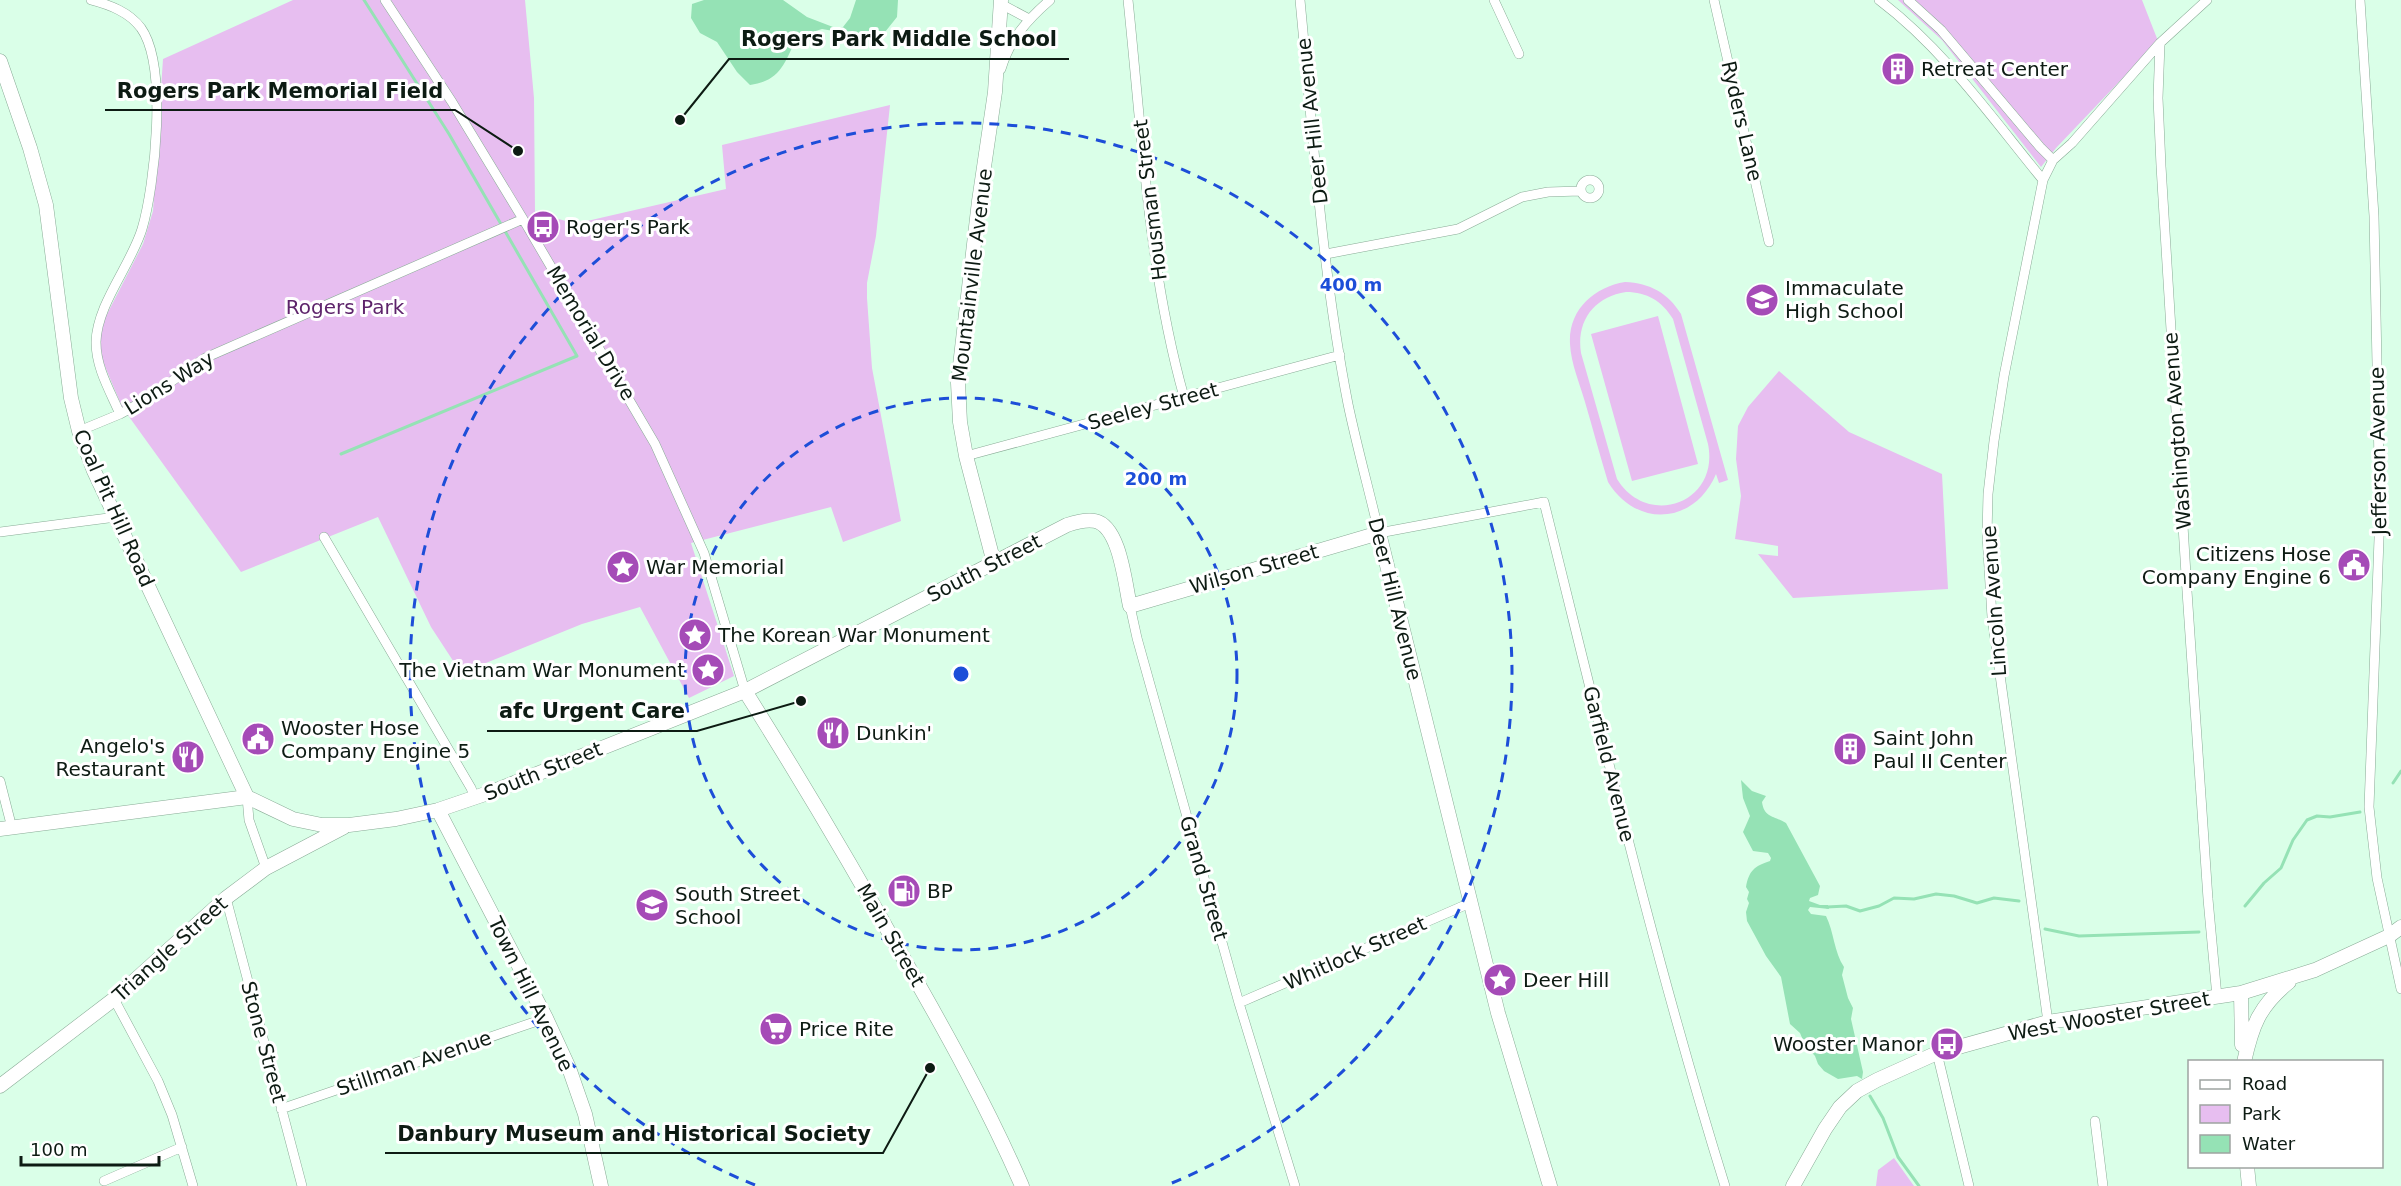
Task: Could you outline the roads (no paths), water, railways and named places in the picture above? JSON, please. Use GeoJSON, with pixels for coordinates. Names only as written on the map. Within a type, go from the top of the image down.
{"type":"FeatureCollection","features":[{"type":"Feature","properties":{"kind":"street"},"geometry":{"type":"LineString","coordinates":[[91,0],[108,4],[133,18],[143,30],[154,68],[157,107],[150,193],[142,229],[130,261],[99,322],[96,341],[99,365],[120,414]]}},
{"type":"Feature","properties":{"kind":"street","name":"Memorial Drive"},"geometry":{"type":"LineString","coordinates":[[385,0],[452,102],[656,444],[704,553],[746,691]]}},
{"type":"Feature","properties":{"kind":"street"},"geometry":{"type":"LineString","coordinates":[[995,92],[1010,44],[1029,19],[1050,0]]}},
{"type":"Feature","properties":{"kind":"street","name":"Housman Street"},"geometry":{"type":"LineString","coordinates":[[1128,0],[1154,247],[1172,355],[1184,397]]}},
{"type":"Feature","properties":{"kind":"street","name":"Deer Hill Avenue"},"geometry":{"type":"LineString","coordinates":[[1300,0],[1326,254],[1349,405],[1470,903],[1520,1092],[1550,1186]]}},
{"type":"Feature","properties":{"kind":"street"},"geometry":{"type":"LineString","coordinates":[[1494,0],[1519,54]]}},
{"type":"Feature","properties":{"kind":"street","name":"Ryders Lane"},"geometry":{"type":"LineString","coordinates":[[1714,0],[1769,242]]}},
{"type":"Feature","properties":{"kind":"street"},"geometry":{"type":"LineString","coordinates":[[1879,0],[1907,21],[1929,42],[2043,180]]}},
{"type":"Feature","properties":{"kind":"street"},"geometry":{"type":"LineString","coordinates":[[1908,0],[1941,30],[2053,160],[2072,143],[2160,43],[2207,0]]}},
{"type":"Feature","properties":{"kind":"street","name":"Jefferson Avenue"},"geometry":{"type":"LineString","coordinates":[[2360,0],[2374,216],[2380,512],[2369,807],[2374,860],[2401,989]]}},
{"type":"Feature","properties":{"kind":"street"},"geometry":{"type":"LineString","coordinates":[[1001,2],[1029,19]]}},
{"type":"Feature","properties":{"kind":"street","name":"Mountainville Avenue"},"geometry":{"type":"LineString","coordinates":[[994,563],[966,456],[960,422],[958,386],[960,355],[995,92],[1001,2]]}},
{"type":"Feature","properties":{"kind":"street","name":"Washington Avenue"},"geometry":{"type":"LineString","coordinates":[[2160,43],[2158,98],[2162,189],[2209,909],[2217,997]]}},
{"type":"Feature","properties":{"kind":"street","name":"Coal Pit Hill Road"},"geometry":{"type":"LineString","coordinates":[[0,61],[30,148],[46,205],[66,364],[79,431],[94,471],[248,797],[249,820],[266,868]]}},
{"type":"Feature","properties":{"kind":"street","name":"Lincoln Avenue"},"geometry":{"type":"LineString","coordinates":[[2048,1022],[1992,618],[1987,536],[1988,495],[1995,431],[2043,180],[2053,160]]}},
{"type":"Feature","properties":{"kind":"street"},"geometry":{"type":"LineString","coordinates":[[1326,254],[1458,229],[1522,197],[1548,192],[1580,191]]}},
{"type":"Feature","properties":{"kind":"street","name":"Lions Way"},"geometry":{"type":"LineString","coordinates":[[79,431],[142,402],[205,358],[523,219]]}},
{"type":"Feature","properties":{"kind":"street","name":"Seeley Street"},"geometry":{"type":"LineString","coordinates":[[966,456],[1340,356]]}},
{"type":"Feature","properties":{"kind":"street","name":"Garfield Avenue"},"geometry":{"type":"LineString","coordinates":[[1379,532],[1544,502],[1652,935],[1694,1088],[1725,1186]]}},
{"type":"Feature","properties":{"kind":"street"},"geometry":{"type":"LineString","coordinates":[[0,532],[116,517]]}},
{"type":"Feature","properties":{"kind":"street","name":"South Street"},"geometry":{"type":"LineString","coordinates":[[248,797],[292,819],[322,825],[349,825],[396,819],[438,810],[475,798],[746,691],[1067,525],[1084,520],[1097,521],[1109,528],[1117,544],[1122,569]]}},
{"type":"Feature","properties":{"kind":"street","name":"Wilson Street"},"geometry":{"type":"LineString","coordinates":[[1130,606],[1379,532]]}},
{"type":"Feature","properties":{"kind":"street"},"geometry":{"type":"LineString","coordinates":[[324,537],[408,677],[475,798]]}},
{"type":"Feature","properties":{"kind":"street","name":"Grand Street"},"geometry":{"type":"LineString","coordinates":[[1122,569],[1137,638],[1239,1003],[1295,1186]]}},
{"type":"Feature","properties":{"kind":"street","name":"Main Street"},"geometry":{"type":"LineString","coordinates":[[746,691],[805,785],[949,1038],[1007,1151],[1022,1186]]}},
{"type":"Feature","properties":{"kind":"street"},"geometry":{"type":"LineString","coordinates":[[0,781],[6,828],[248,797]]}},
{"type":"Feature","properties":{"kind":"street","name":"Town Hill Avenue"},"geometry":{"type":"LineString","coordinates":[[438,810],[546,1018],[568,1068],[585,1114],[601,1186]]}},
{"type":"Feature","properties":{"kind":"street","name":"Triangle Street"},"geometry":{"type":"LineString","coordinates":[[0,1086],[34,1063],[114,999],[226,898],[266,868],[349,825]]}},
{"type":"Feature","properties":{"kind":"street","name":"Stone Street"},"geometry":{"type":"LineString","coordinates":[[226,898],[302,1186]]}},
{"type":"Feature","properties":{"kind":"street","name":"Whitlock Street"},"geometry":{"type":"LineString","coordinates":[[1239,1003],[1470,903]]}},
{"type":"Feature","properties":{"kind":"street","name":"West Wooster Street"},"geometry":{"type":"LineString","coordinates":[[1793,1186],[1825,1129],[1840,1107],[1857,1091],[1937,1053],[2048,1022],[2241,993],[2295,977],[2389,936],[2401,927]]}},
{"type":"Feature","properties":{"kind":"street"},"geometry":{"type":"LineString","coordinates":[[2244,1060],[2251,1030],[2263,1008],[2276,992],[2295,977]]}},
{"type":"Feature","properties":{"kind":"street"},"geometry":{"type":"LineString","coordinates":[[2241,993],[2243,1060]]}},
{"type":"Feature","properties":{"kind":"street"},"geometry":{"type":"LineString","coordinates":[[114,999],[158,1081],[182,1147],[193,1186]]}},
{"type":"Feature","properties":{"kind":"street","name":"Stillman Avenue"},"geometry":{"type":"LineString","coordinates":[[282,1109],[546,1018]]}},
{"type":"Feature","properties":{"kind":"street"},"geometry":{"type":"LineString","coordinates":[[1937,1053],[1968,1186]]}},
{"type":"Feature","properties":{"kind":"street"},"geometry":{"type":"LineString","coordinates":[[2095,1121],[2103,1186]]}},
{"type":"Feature","properties":{"kind":"street"},"geometry":{"type":"LineString","coordinates":[[104,1181],[182,1147]]}},
{"type":"Feature","properties":{"kind":"street"},"geometry":{"type":"LineString","coordinates":[[2247,1168],[2249,1186]]}},
{"type":"Feature","properties":{"kind":"water"},"geometry":{"type":"Polygon","coordinates":[[[704,0],[783,0],[807,17],[833,27],[843,27],[850,18],[856,0],[898,0],[897,17],[885,32],[862,36],[822,29],[797,37],[781,69],[769,79],[750,85],[737,72],[717,42],[700,33],[691,18],[692,4],[704,0]]]}},
{"type":"Feature","properties":{"kind":"water"},"geometry":{"type":"Polygon","coordinates":[[[1741,780],[1752,791],[1766,796],[1762,802],[1768,814],[1786,823],[1820,886],[1818,895],[1810,898],[1809,901],[1828,905],[1829,909],[1810,907],[1808,910],[1811,914],[1826,916],[1844,967],[1842,975],[1853,1008],[1851,1019],[1863,1072],[1862,1079],[1857,1076],[1838,1079],[1824,1071],[1818,1064],[1800,1033],[1790,1024],[1781,977],[1766,956],[1747,921],[1749,892],[1746,887],[1749,877],[1756,867],[1770,861],[1771,858],[1768,853],[1753,851],[1743,832],[1750,816],[1743,798],[1741,780]]]}},
{"type":"Feature","properties":{"kind":"waterway"},"geometry":{"type":"LineString","coordinates":[[341,454],[577,356],[449,134],[364,0]]}},
{"type":"Feature","properties":{"kind":"waterway"},"geometry":{"type":"LineString","coordinates":[[2393,783],[2401,771]]}},
{"type":"Feature","properties":{"kind":"waterway"},"geometry":{"type":"LineString","coordinates":[[2245,906],[2264,883],[2281,868],[2293,840],[2307,820],[2317,816],[2330,817],[2360,812]]}},
{"type":"Feature","properties":{"kind":"waterway"},"geometry":{"type":"LineString","coordinates":[[1827,907],[1846,906],[1860,911],[1879,906],[1894,898],[1914,899],[1936,894],[1954,896],[1977,903],[1994,898],[2019,901]]}},
{"type":"Feature","properties":{"kind":"waterway"},"geometry":{"type":"LineString","coordinates":[[2045,929],[2079,936],[2199,932]]}},
{"type":"Feature","properties":{"kind":"waterway"},"geometry":{"type":"LineString","coordinates":[[1870,1096],[1883,1118],[1898,1157],[1919,1186]]}},
{"type":"Feature","properties":{"kind":"place","name":"Retreat Center"},"geometry":{"type":"Point","coordinates":[1898,69]}},
{"type":"Feature","properties":{"kind":"place","name":"Rogers Park Middle School"},"geometry":{"type":"Point","coordinates":[680,120]}},
{"type":"Feature","properties":{"kind":"place","name":"Rogers Park Memorial Field"},"geometry":{"type":"Point","coordinates":[518,151]}},
{"type":"Feature","properties":{"kind":"place","name":"Roger's Park"},"geometry":{"type":"Point","coordinates":[543,227]}},
{"type":"Feature","properties":{"kind":"place","name":"Immaculate High School"},"geometry":{"type":"Point","coordinates":[1762,300]}},
{"type":"Feature","properties":{"kind":"place","name":"Citizens Hose Company Engine 6"},"geometry":{"type":"Point","coordinates":[2354,565]}},
{"type":"Feature","properties":{"kind":"place","name":"War Memorial"},"geometry":{"type":"Point","coordinates":[623,567]}},
{"type":"Feature","properties":{"kind":"place","name":"The Korean War Monument"},"geometry":{"type":"Point","coordinates":[695,635]}},
{"type":"Feature","properties":{"kind":"place","name":"The Vietnam War Monument"},"geometry":{"type":"Point","coordinates":[708,670]}},
{"type":"Feature","properties":{"kind":"place","name":"afc Urgent Care"},"geometry":{"type":"Point","coordinates":[801,701]}},
{"type":"Feature","properties":{"kind":"place","name":"Dunkin'"},"geometry":{"type":"Point","coordinates":[833,733]}},
{"type":"Feature","properties":{"kind":"place","name":"Wooster Hose Company Engine 5"},"geometry":{"type":"Point","coordinates":[258,739]}},
{"type":"Feature","properties":{"kind":"place","name":"Saint John Paul II Center"},"geometry":{"type":"Point","coordinates":[1850,749]}},
{"type":"Feature","properties":{"kind":"place","name":"Angelo's Restaurant"},"geometry":{"type":"Point","coordinates":[188,757]}},
{"type":"Feature","properties":{"kind":"place","name":"BP"},"geometry":{"type":"Point","coordinates":[904,891]}},
{"type":"Feature","properties":{"kind":"place","name":"South Street School"},"geometry":{"type":"Point","coordinates":[652,905]}},
{"type":"Feature","properties":{"kind":"place","name":"Deer Hill"},"geometry":{"type":"Point","coordinates":[1500,980]}},
{"type":"Feature","properties":{"kind":"place","name":"Price Rite"},"geometry":{"type":"Point","coordinates":[776,1029]}},
{"type":"Feature","properties":{"kind":"place","name":"Wooster Manor"},"geometry":{"type":"Point","coordinates":[1947,1044]}},
{"type":"Feature","properties":{"kind":"place","name":"Danbury Museum and Historical Society"},"geometry":{"type":"Point","coordinates":[930,1068]}},
{"type":"Feature","properties":{"kind":"park label","name":"Rogers Park"},"geometry":{"type":"Point","coordinates":[345,307]}}]}
